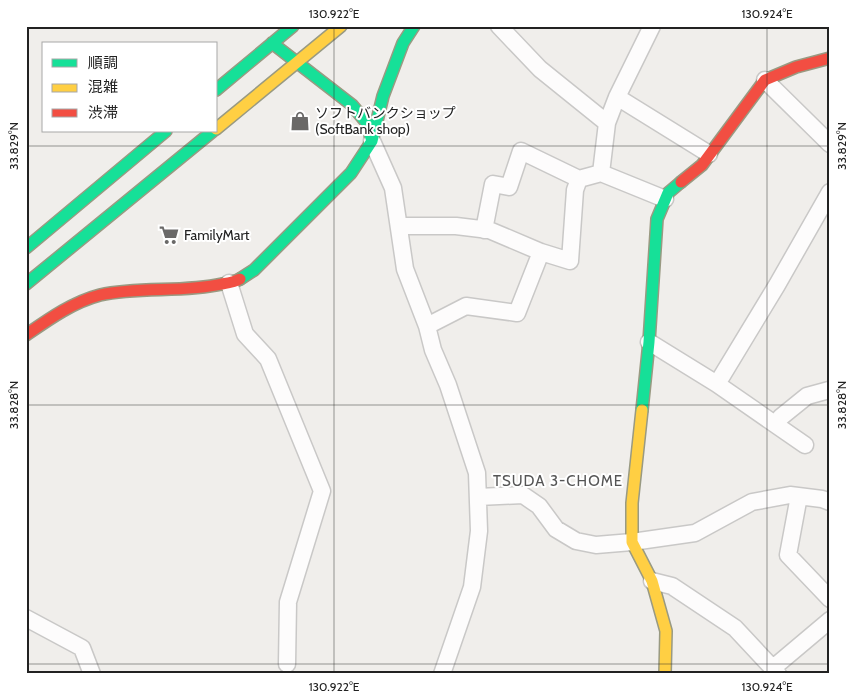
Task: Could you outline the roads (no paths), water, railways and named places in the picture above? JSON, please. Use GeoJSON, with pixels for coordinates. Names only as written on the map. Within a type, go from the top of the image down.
{"type":"FeatureCollection","features":[{"type":"Feature","properties":{"kind":"street"},"geometry":{"type":"LineString","coordinates":[[218,88],[293,26]]}},
{"type":"Feature","properties":{"kind":"street"},"geometry":{"type":"LineString","coordinates":[[218,128],[341,26]]}},
{"type":"Feature","properties":{"kind":"street"},"geometry":{"type":"LineString","coordinates":[[26,336],[52,317],[84,300],[101,295],[210,287],[237,281],[254,270],[351,173],[372,141],[382,96],[403,43],[414,26]]}},
{"type":"Feature","properties":{"kind":"street"},"geometry":{"type":"LineString","coordinates":[[499,26],[540,69],[607,123]]}},
{"type":"Feature","properties":{"kind":"street"},"geometry":{"type":"LineString","coordinates":[[601,173],[607,123],[617,97],[652,26]]}},
{"type":"Feature","properties":{"kind":"street"},"geometry":{"type":"LineString","coordinates":[[272,43],[352,105],[366,122],[372,141],[393,188],[405,268],[478,474],[479,531],[472,587],[442,674]]}},
{"type":"Feature","properties":{"kind":"street"},"geometry":{"type":"LineString","coordinates":[[665,674],[666,631],[652,582],[632,542],[632,503],[649,342],[657,219],[668,193],[702,165],[765,80],[830,58]]}},
{"type":"Feature","properties":{"kind":"street"},"geometry":{"type":"LineString","coordinates":[[765,80],[830,144]]}},
{"type":"Feature","properties":{"kind":"street"},"geometry":{"type":"LineString","coordinates":[[617,97],[709,154]]}},
{"type":"Feature","properties":{"kind":"street"},"geometry":{"type":"LineString","coordinates":[[26,248],[165,132]]}},
{"type":"Feature","properties":{"kind":"street"},"geometry":{"type":"LineString","coordinates":[[26,284],[213,132]]}},
{"type":"Feature","properties":{"kind":"street"},"geometry":{"type":"LineString","coordinates":[[484,230],[493,184],[509,187],[521,151],[579,179],[601,173],[665,199]]}},
{"type":"Feature","properties":{"kind":"street"},"geometry":{"type":"LineString","coordinates":[[399,226],[456,226],[489,230],[541,252],[570,261],[575,190],[579,179]]}},
{"type":"Feature","properties":{"kind":"street"},"geometry":{"type":"LineString","coordinates":[[718,384],[830,192]]}},
{"type":"Feature","properties":{"kind":"street"},"geometry":{"type":"LineString","coordinates":[[427,326],[466,306],[517,313],[541,252]]}},
{"type":"Feature","properties":{"kind":"street"},"geometry":{"type":"LineString","coordinates":[[229,283],[245,334],[268,359],[322,491],[288,602],[287,664]]}},
{"type":"Feature","properties":{"kind":"street"},"geometry":{"type":"LineString","coordinates":[[649,342],[718,384],[805,446]]}},
{"type":"Feature","properties":{"kind":"street"},"geometry":{"type":"LineString","coordinates":[[774,424],[807,396],[829,390]]}},
{"type":"Feature","properties":{"kind":"street"},"geometry":{"type":"LineString","coordinates":[[478,497],[523,495],[539,506],[556,529],[576,541],[596,545],[695,533],[752,502],[790,496],[822,499],[830,502]]}},
{"type":"Feature","properties":{"kind":"street"},"geometry":{"type":"LineString","coordinates":[[799,496],[788,555],[830,599]]}},
{"type":"Feature","properties":{"kind":"street"},"geometry":{"type":"LineString","coordinates":[[652,582],[672,586],[735,628],[775,671],[830,620]]}},
{"type":"Feature","properties":{"kind":"street"},"geometry":{"type":"LineString","coordinates":[[26,618],[82,648],[92,674]]}},
{"type":"Feature","properties":{"kind":"place","name":"ソフトバンクショップ (SoftBank shop)"},"geometry":{"type":"Point","coordinates":[300,121]}},
{"type":"Feature","properties":{"kind":"place","name":"FamilyMart"},"geometry":{"type":"Point","coordinates":[169,235]}},
{"type":"Feature","properties":{"kind":"district","name":"TSUDA 3-CHOME"},"geometry":{"type":"Point","coordinates":[558,481]}}]}
